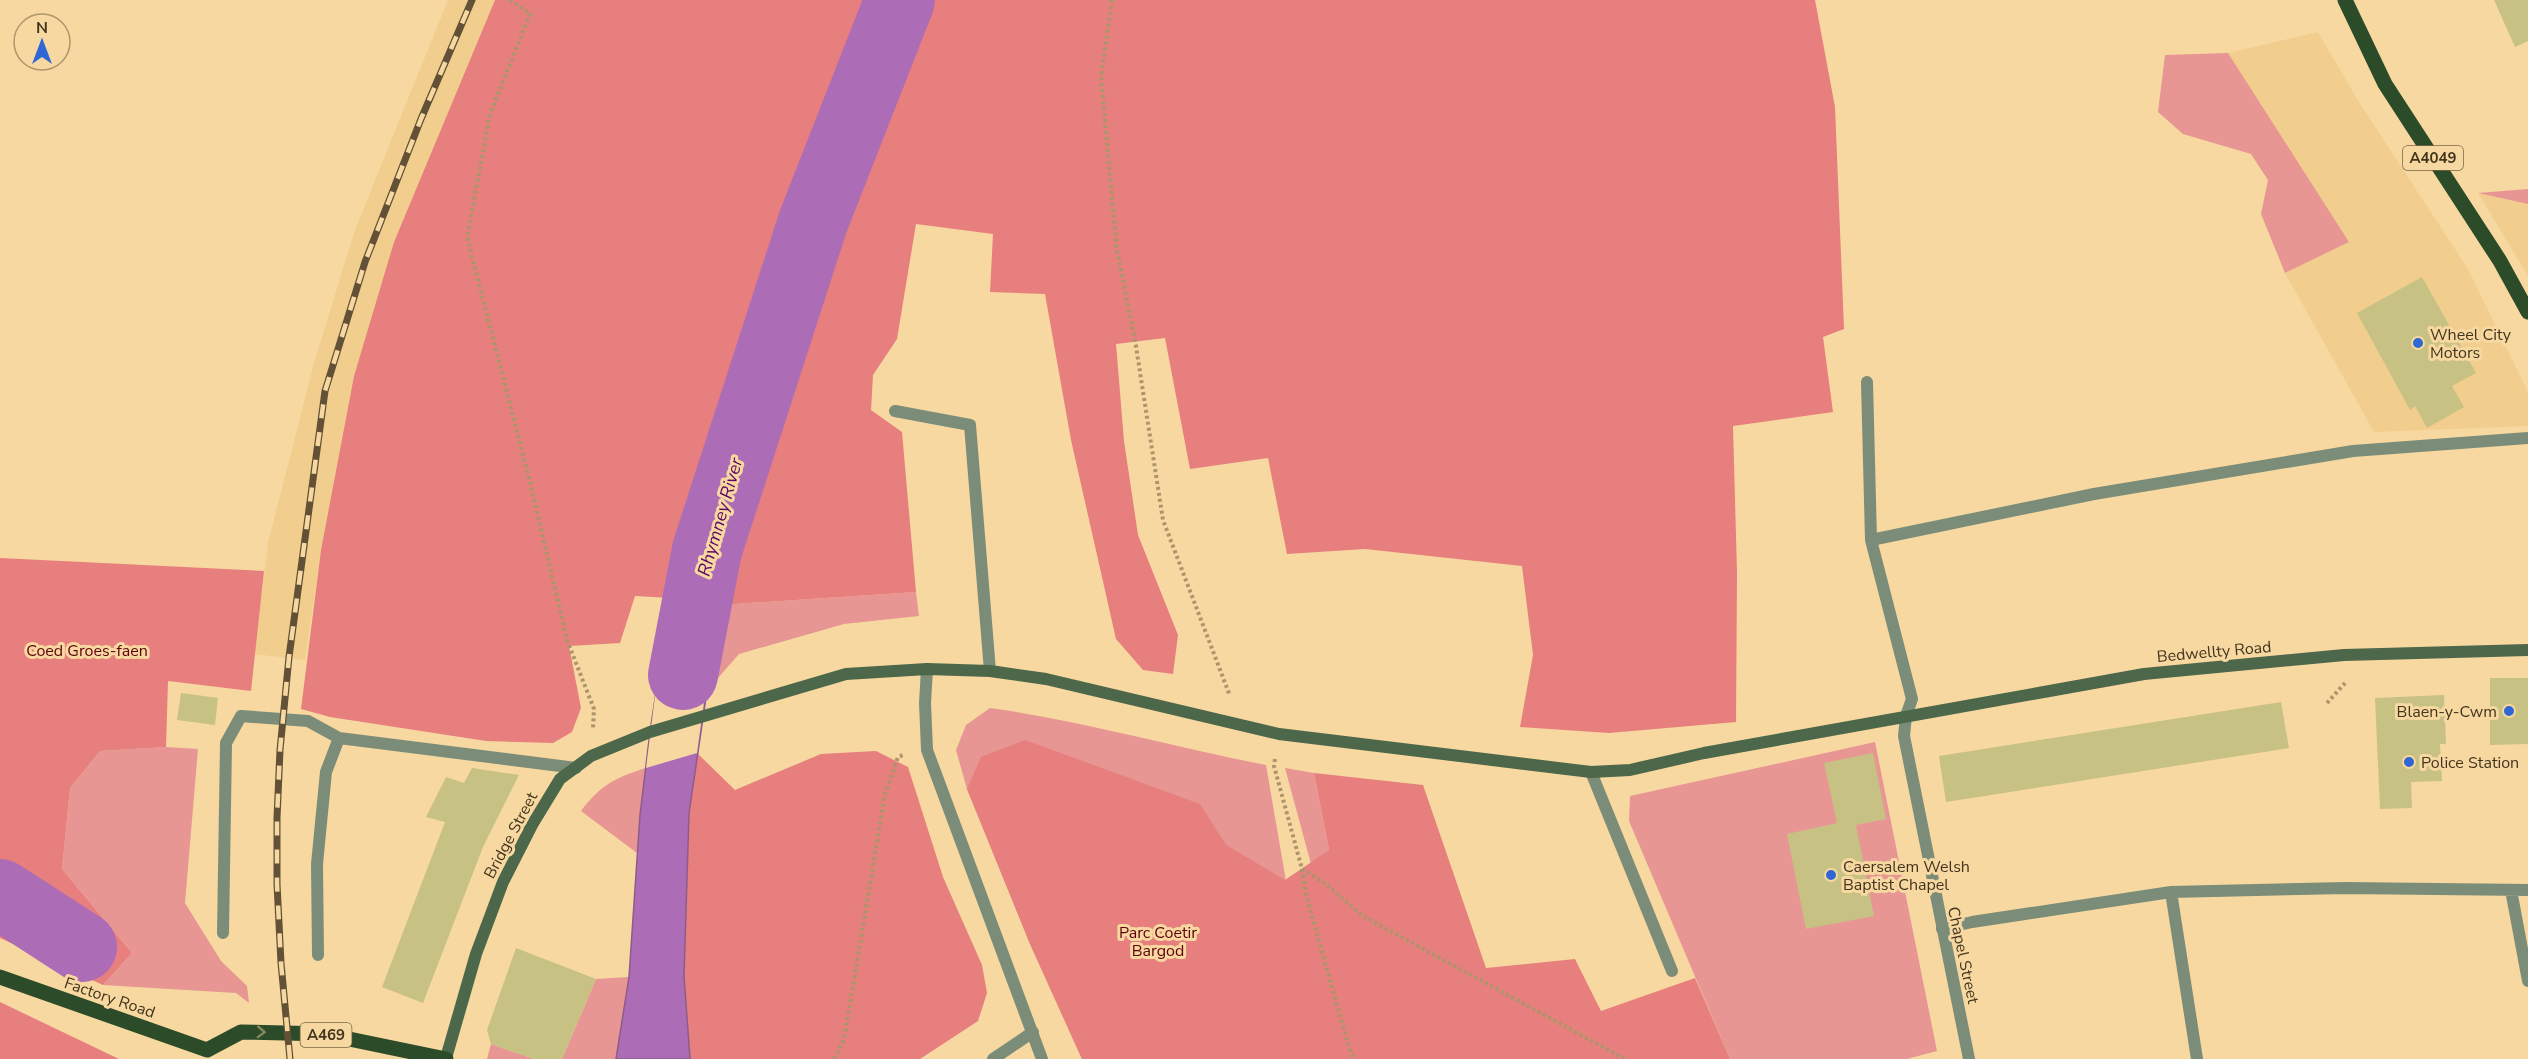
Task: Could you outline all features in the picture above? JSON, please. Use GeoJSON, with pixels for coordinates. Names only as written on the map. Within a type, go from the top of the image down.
{"type":"FeatureCollection","features":[{"type":"Feature","properties":{"kind":"main road","name":"A4049"},"geometry":{"type":"LineString","coordinates":[[2345,0],[2385,84],[2500,261],[2528,312]]}},
{"type":"Feature","properties":{"kind":"main road","name":"Factory Road"},"geometry":{"type":"LineString","coordinates":[[0,977],[208,1054],[241,1032],[325,1034],[446,1058]]}},
{"type":"Feature","properties":{"kind":"street","name":"Chapel Street"},"geometry":{"type":"LineString","coordinates":[[1867,382],[1871,540],[1912,699],[1905,716],[1904,736],[1969,1059]]}},
{"type":"Feature","properties":{"kind":"street"},"geometry":{"type":"LineString","coordinates":[[895,411],[970,425],[990,671]]}},
{"type":"Feature","properties":{"kind":"street"},"geometry":{"type":"LineString","coordinates":[[1871,540],[2094,494],[2353,451],[2528,438]]}},
{"type":"Feature","properties":{"kind":"street","name":"Bedwellty Road"},"geometry":{"type":"LineString","coordinates":[[1278,734],[1591,772],[1629,770],[1704,753],[2144,674],[2344,655],[2528,650]]}},
{"type":"Feature","properties":{"kind":"street","name":"Bridge Street"},"geometry":{"type":"LineString","coordinates":[[446,1058],[476,954],[503,882],[532,825],[560,779],[591,756],[650,732],[846,674],[927,669],[990,671],[1046,679],[1278,734]]}},
{"type":"Feature","properties":{"kind":"street"},"geometry":{"type":"LineString","coordinates":[[927,669],[925,703],[927,750],[1042,1059]]}},
{"type":"Feature","properties":{"kind":"street"},"geometry":{"type":"LineString","coordinates":[[223,933],[226,743],[241,716],[308,721],[339,738],[576,768]]}},
{"type":"Feature","properties":{"kind":"street"},"geometry":{"type":"LineString","coordinates":[[318,955],[317,864],[321,818],[326,772],[339,738]]}},
{"type":"Feature","properties":{"kind":"street"},"geometry":{"type":"LineString","coordinates":[[1591,772],[1672,970]]}},
{"type":"Feature","properties":{"kind":"street"},"geometry":{"type":"LineString","coordinates":[[1942,929],[1972,922],[2171,892],[2346,888],[2528,890]]}},
{"type":"Feature","properties":{"kind":"street"},"geometry":{"type":"LineString","coordinates":[[2511,890],[2528,981]]}},
{"type":"Feature","properties":{"kind":"street"},"geometry":{"type":"LineString","coordinates":[[2171,892],[2197,1059]]}},
{"type":"Feature","properties":{"kind":"street"},"geometry":{"type":"LineString","coordinates":[[993,1059],[1032,1032]]}},
{"type":"Feature","properties":{"kind":"path"},"geometry":{"type":"LineString","coordinates":[[510,0],[530,14],[490,114],[467,237],[530,482],[567,640],[594,709],[591,756]]}},
{"type":"Feature","properties":{"kind":"path"},"geometry":{"type":"LineString","coordinates":[[1112,0],[1101,77],[1117,251],[1135,340],[1163,520],[1240,725]]}},
{"type":"Feature","properties":{"kind":"path"},"geometry":{"type":"LineString","coordinates":[[1278,734],[1274,766],[1302,869],[1306,896],[1351,1054],[1356,1059]]}},
{"type":"Feature","properties":{"kind":"path"},"geometry":{"type":"LineString","coordinates":[[834,1059],[844,1040],[885,794],[898,757],[927,750]]}},
{"type":"Feature","properties":{"kind":"path"},"geometry":{"type":"LineString","coordinates":[[1302,869],[1326,884],[1363,916],[1624,1059]]}},
{"type":"Feature","properties":{"kind":"shaded area"},"geometry":{"type":"Polygon","coordinates":[[[448,0],[495,0],[394,242],[354,376],[321,550],[305,660],[254,654],[268,543],[314,363],[355,230],[448,0]]]}},
{"type":"Feature","properties":{"kind":"shaded area"},"geometry":{"type":"Polygon","coordinates":[[[2318,32],[2357,99],[2468,269],[2528,392],[2528,426],[2374,432],[2285,273],[2348,242],[2228,53],[2318,32]]]}},
{"type":"Feature","properties":{"kind":"shaded area"},"geometry":{"type":"Polygon","coordinates":[[[2478,193],[2528,204],[2528,276],[2478,193]]]}},
{"type":"Feature","properties":{"kind":"shaded area"},"geometry":{"type":"Polygon","coordinates":[[[674,574],[723,582],[689,813],[684,976],[690,1059],[616,1059],[629,977],[640,815],[674,574]]]}},
{"type":"Feature","properties":{"kind":"green space"},"geometry":{"type":"Polygon","coordinates":[[[495,0],[1815,0],[1835,107],[1844,329],[1823,337],[1833,412],[1733,426],[1737,573],[1736,722],[1609,733],[1520,727],[1533,655],[1522,566],[1365,549],[1287,554],[1268,458],[1190,469],[1165,338],[1116,344],[1124,441],[1138,535],[1178,635],[1173,674],[1143,670],[1116,639],[1071,440],[1045,294],[990,292],[993,234],[916,224],[897,339],[873,375],[871,410],[902,432],[916,592],[720,605],[723,582],[674,574],[671,598],[635,596],[620,643],[569,646],[581,708],[572,732],[553,743],[486,741],[330,717],[301,709],[321,550],[354,376],[394,242],[495,0]]]}},
{"type":"Feature","properties":{"kind":"green space"},"geometry":{"type":"Polygon","coordinates":[[[2228,53],[2349,242],[2285,273],[2261,214],[2268,180],[2251,154],[2183,134],[2158,112],[2165,55],[2228,53]]]}},
{"type":"Feature","properties":{"kind":"green space"},"geometry":{"type":"Polygon","coordinates":[[[2528,189],[2528,204],[2478,193],[2528,189]]]}},
{"type":"Feature","properties":{"kind":"green space","name":"Coed Groes-faen"},"geometry":{"type":"Polygon","coordinates":[[[0,558],[264,571],[251,691],[168,681],[166,747],[100,751],[70,788],[62,869],[132,953],[103,985],[0,938],[0,558]]]}},
{"type":"Feature","properties":{"kind":"green space"},"geometry":{"type":"Polygon","coordinates":[[[916,592],[919,616],[844,624],[739,654],[718,678],[707,680],[720,605],[916,592]]]}},
{"type":"Feature","properties":{"kind":"green space"},"geometry":{"type":"Polygon","coordinates":[[[990,708],[1059,720],[1266,765],[1286,881],[1082,1059],[1030,944],[967,789],[956,750],[966,725],[990,708]]]}},
{"type":"Feature","properties":{"kind":"green space","name":"Parc Coetir Bargod"},"geometry":{"type":"Polygon","coordinates":[[[1025,740],[1200,804],[1226,845],[1285,880],[1329,850],[1314,773],[1423,785],[1486,968],[1575,959],[1601,1011],[1695,978],[1730,1059],[1082,1059],[1030,944],[967,789],[981,757],[1025,740]]]}},
{"type":"Feature","properties":{"kind":"green space"},"geometry":{"type":"Polygon","coordinates":[[[1875,742],[1937,1051],[1907,1059],[1730,1059],[1629,821],[1630,796],[1875,742]]]}},
{"type":"Feature","properties":{"kind":"green space"},"geometry":{"type":"Polygon","coordinates":[[[166,747],[198,749],[185,903],[221,961],[247,986],[249,1003],[236,993],[103,985],[132,953],[62,869],[70,788],[100,751],[166,747]]]}},
{"type":"Feature","properties":{"kind":"green space"},"geometry":{"type":"Polygon","coordinates":[[[876,751],[908,767],[943,877],[982,965],[987,993],[978,1021],[920,1059],[690,1059],[684,976],[689,813],[697,753],[735,790],[821,754],[876,751]]]}},
{"type":"Feature","properties":{"kind":"green space"},"geometry":{"type":"Polygon","coordinates":[[[646,768],[637,853],[581,811],[609,783],[646,768]]]}},
{"type":"Feature","properties":{"kind":"green space"},"geometry":{"type":"Polygon","coordinates":[[[1285,768],[1314,773],[1329,850],[1311,864],[1285,768]]]}},
{"type":"Feature","properties":{"kind":"green space"},"geometry":{"type":"Polygon","coordinates":[[[629,977],[616,1059],[562,1059],[596,979],[629,977]]]}},
{"type":"Feature","properties":{"kind":"green space"},"geometry":{"type":"Polygon","coordinates":[[[0,1002],[119,1059],[0,1059],[0,1002]]]}},
{"type":"Feature","properties":{"kind":"green space"},"geometry":{"type":"Polygon","coordinates":[[[491,1044],[534,1059],[487,1059],[491,1044]]]}},
{"type":"Feature","properties":{"kind":"pier"},"geometry":{"type":"Polygon","coordinates":[[[671,598],[720,605],[716,632],[667,625],[671,598]]]}},
{"type":"Feature","properties":{"kind":"pier"},"geometry":{"type":"Polygon","coordinates":[[[707,680],[697,753],[646,768],[655,696],[707,680]]]}},
{"type":"Feature","properties":{"kind":"building"},"geometry":{"type":"Polygon","coordinates":[[[2494,0],[2528,0],[2528,41],[2515,47],[2494,0]]]}},
{"type":"Feature","properties":{"kind":"building"},"geometry":{"type":"Polygon","coordinates":[[[2422,277],[2476,373],[2452,386],[2464,407],[2427,428],[2415,406],[2410,410],[2357,313],[2422,277]]]}},
{"type":"Feature","properties":{"kind":"building","name":"Blaen-y-Cwm"},"geometry":{"type":"Polygon","coordinates":[[[2490,678],[2528,678],[2528,744],[2490,745],[2490,678]]]}},
{"type":"Feature","properties":{"kind":"building"},"geometry":{"type":"Polygon","coordinates":[[[181,693],[218,698],[215,725],[177,720],[181,693]]]}},
{"type":"Feature","properties":{"kind":"building","name":"Police Station"},"geometry":{"type":"Polygon","coordinates":[[[2444,695],[2446,744],[2440,744],[2442,781],[2411,782],[2412,808],[2380,809],[2375,698],[2444,695]]]}},
{"type":"Feature","properties":{"kind":"building"},"geometry":{"type":"Polygon","coordinates":[[[2281,702],[2289,748],[1946,802],[1939,756],[2281,702]]]}},
{"type":"Feature","properties":{"kind":"building","name":"Caersalem Welsh Baptist Chapel"},"geometry":{"type":"Polygon","coordinates":[[[1873,753],[1886,819],[1856,825],[1874,916],[1806,929],[1787,834],[1837,823],[1824,763],[1873,753]]]}},
{"type":"Feature","properties":{"kind":"building"},"geometry":{"type":"Polygon","coordinates":[[[472,768],[519,775],[483,847],[423,1003],[382,987],[445,822],[426,817],[446,777],[464,783],[472,768]]]}},
{"type":"Feature","properties":{"kind":"building"},"geometry":{"type":"Polygon","coordinates":[[[516,948],[596,979],[562,1059],[534,1059],[491,1044],[487,1030],[516,948]]]}},
{"type":"Feature","properties":{"kind":"waterway","name":"Rhymney River"},"geometry":{"type":"LineString","coordinates":[[683,675],[707,550],[813,222],[900,0]]}},
{"type":"Feature","properties":{"kind":"waterway"},"geometry":{"type":"LineString","coordinates":[[0,894],[82,947]]}},
{"type":"Feature","properties":{"kind":"railway"},"geometry":{"type":"LineString","coordinates":[[290,1059],[281,963],[277,884],[280,750],[289,657],[325,391],[365,262],[421,119],[472,0]]}},
{"type":"Feature","properties":{"kind":"place","name":"Wheel City Motors"},"geometry":{"type":"Point","coordinates":[2418,343]}},
{"type":"Feature","properties":{"kind":"place","name":"Blaen-y-Cwm"},"geometry":{"type":"Point","coordinates":[2509,711]}},
{"type":"Feature","properties":{"kind":"place","name":"Police Station"},"geometry":{"type":"Point","coordinates":[2409,762]}},
{"type":"Feature","properties":{"kind":"place","name":"Caersalem Welsh Baptist Chapel"},"geometry":{"type":"Point","coordinates":[1831,875]}}]}
